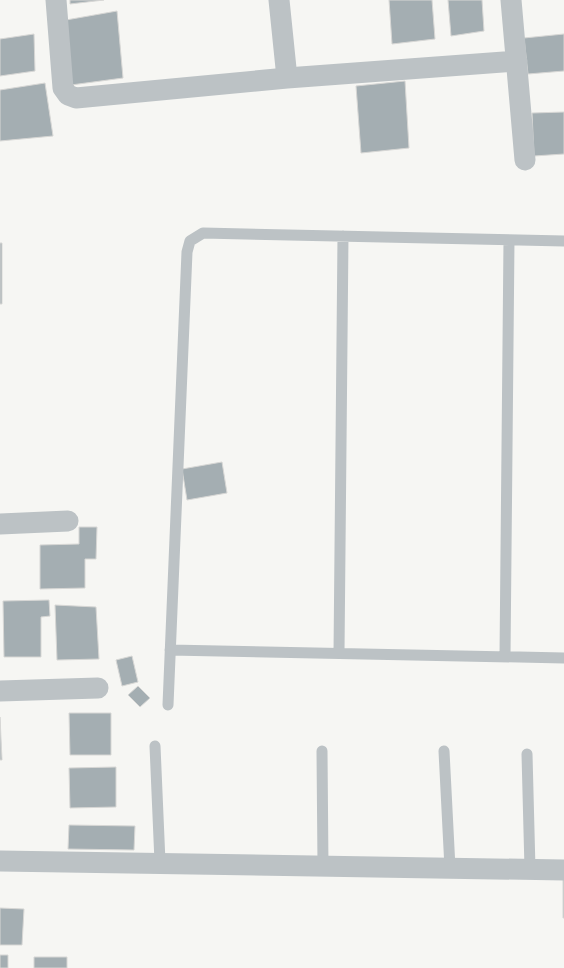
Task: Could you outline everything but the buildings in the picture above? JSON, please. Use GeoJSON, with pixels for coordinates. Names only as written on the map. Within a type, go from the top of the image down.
{"type":"FeatureCollection","features":[{"type":"Feature","properties":{"kind":"street"},"geometry":{"type":"LineString","coordinates":[[56,0],[63,88],[68,95],[76,98],[287,78],[517,61]]}},
{"type":"Feature","properties":{"kind":"street"},"geometry":{"type":"LineString","coordinates":[[279,0],[287,78]]}},
{"type":"Feature","properties":{"kind":"street"},"geometry":{"type":"LineString","coordinates":[[511,0],[525,160]]}},
{"type":"Feature","properties":{"kind":"street"},"geometry":{"type":"LineString","coordinates":[[0,524],[68,521]]}},
{"type":"Feature","properties":{"kind":"street"},"geometry":{"type":"LineString","coordinates":[[0,691],[98,688]]}},
{"type":"Feature","properties":{"kind":"street"},"geometry":{"type":"LineString","coordinates":[[0,861],[160,862],[564,870]]}},
{"type":"Feature","properties":{"kind":"lane"},"geometry":{"type":"LineString","coordinates":[[168,705],[187,252],[190,241],[203,233],[564,241]]}},
{"type":"Feature","properties":{"kind":"lane"},"geometry":{"type":"LineString","coordinates":[[339,654],[344,236]]}},
{"type":"Feature","properties":{"kind":"lane"},"geometry":{"type":"LineString","coordinates":[[505,657],[509,240]]}},
{"type":"Feature","properties":{"kind":"lane"},"geometry":{"type":"LineString","coordinates":[[170,650],[564,658]]}},
{"type":"Feature","properties":{"kind":"lane"},"geometry":{"type":"LineString","coordinates":[[154,746],[160,862]]}},
{"type":"Feature","properties":{"kind":"lane"},"geometry":{"type":"LineString","coordinates":[[322,751],[323,866]]}},
{"type":"Feature","properties":{"kind":"lane"},"geometry":{"type":"LineString","coordinates":[[444,751],[450,868]]}},
{"type":"Feature","properties":{"kind":"lane"},"geometry":{"type":"LineString","coordinates":[[527,754],[530,870]]}}]}
